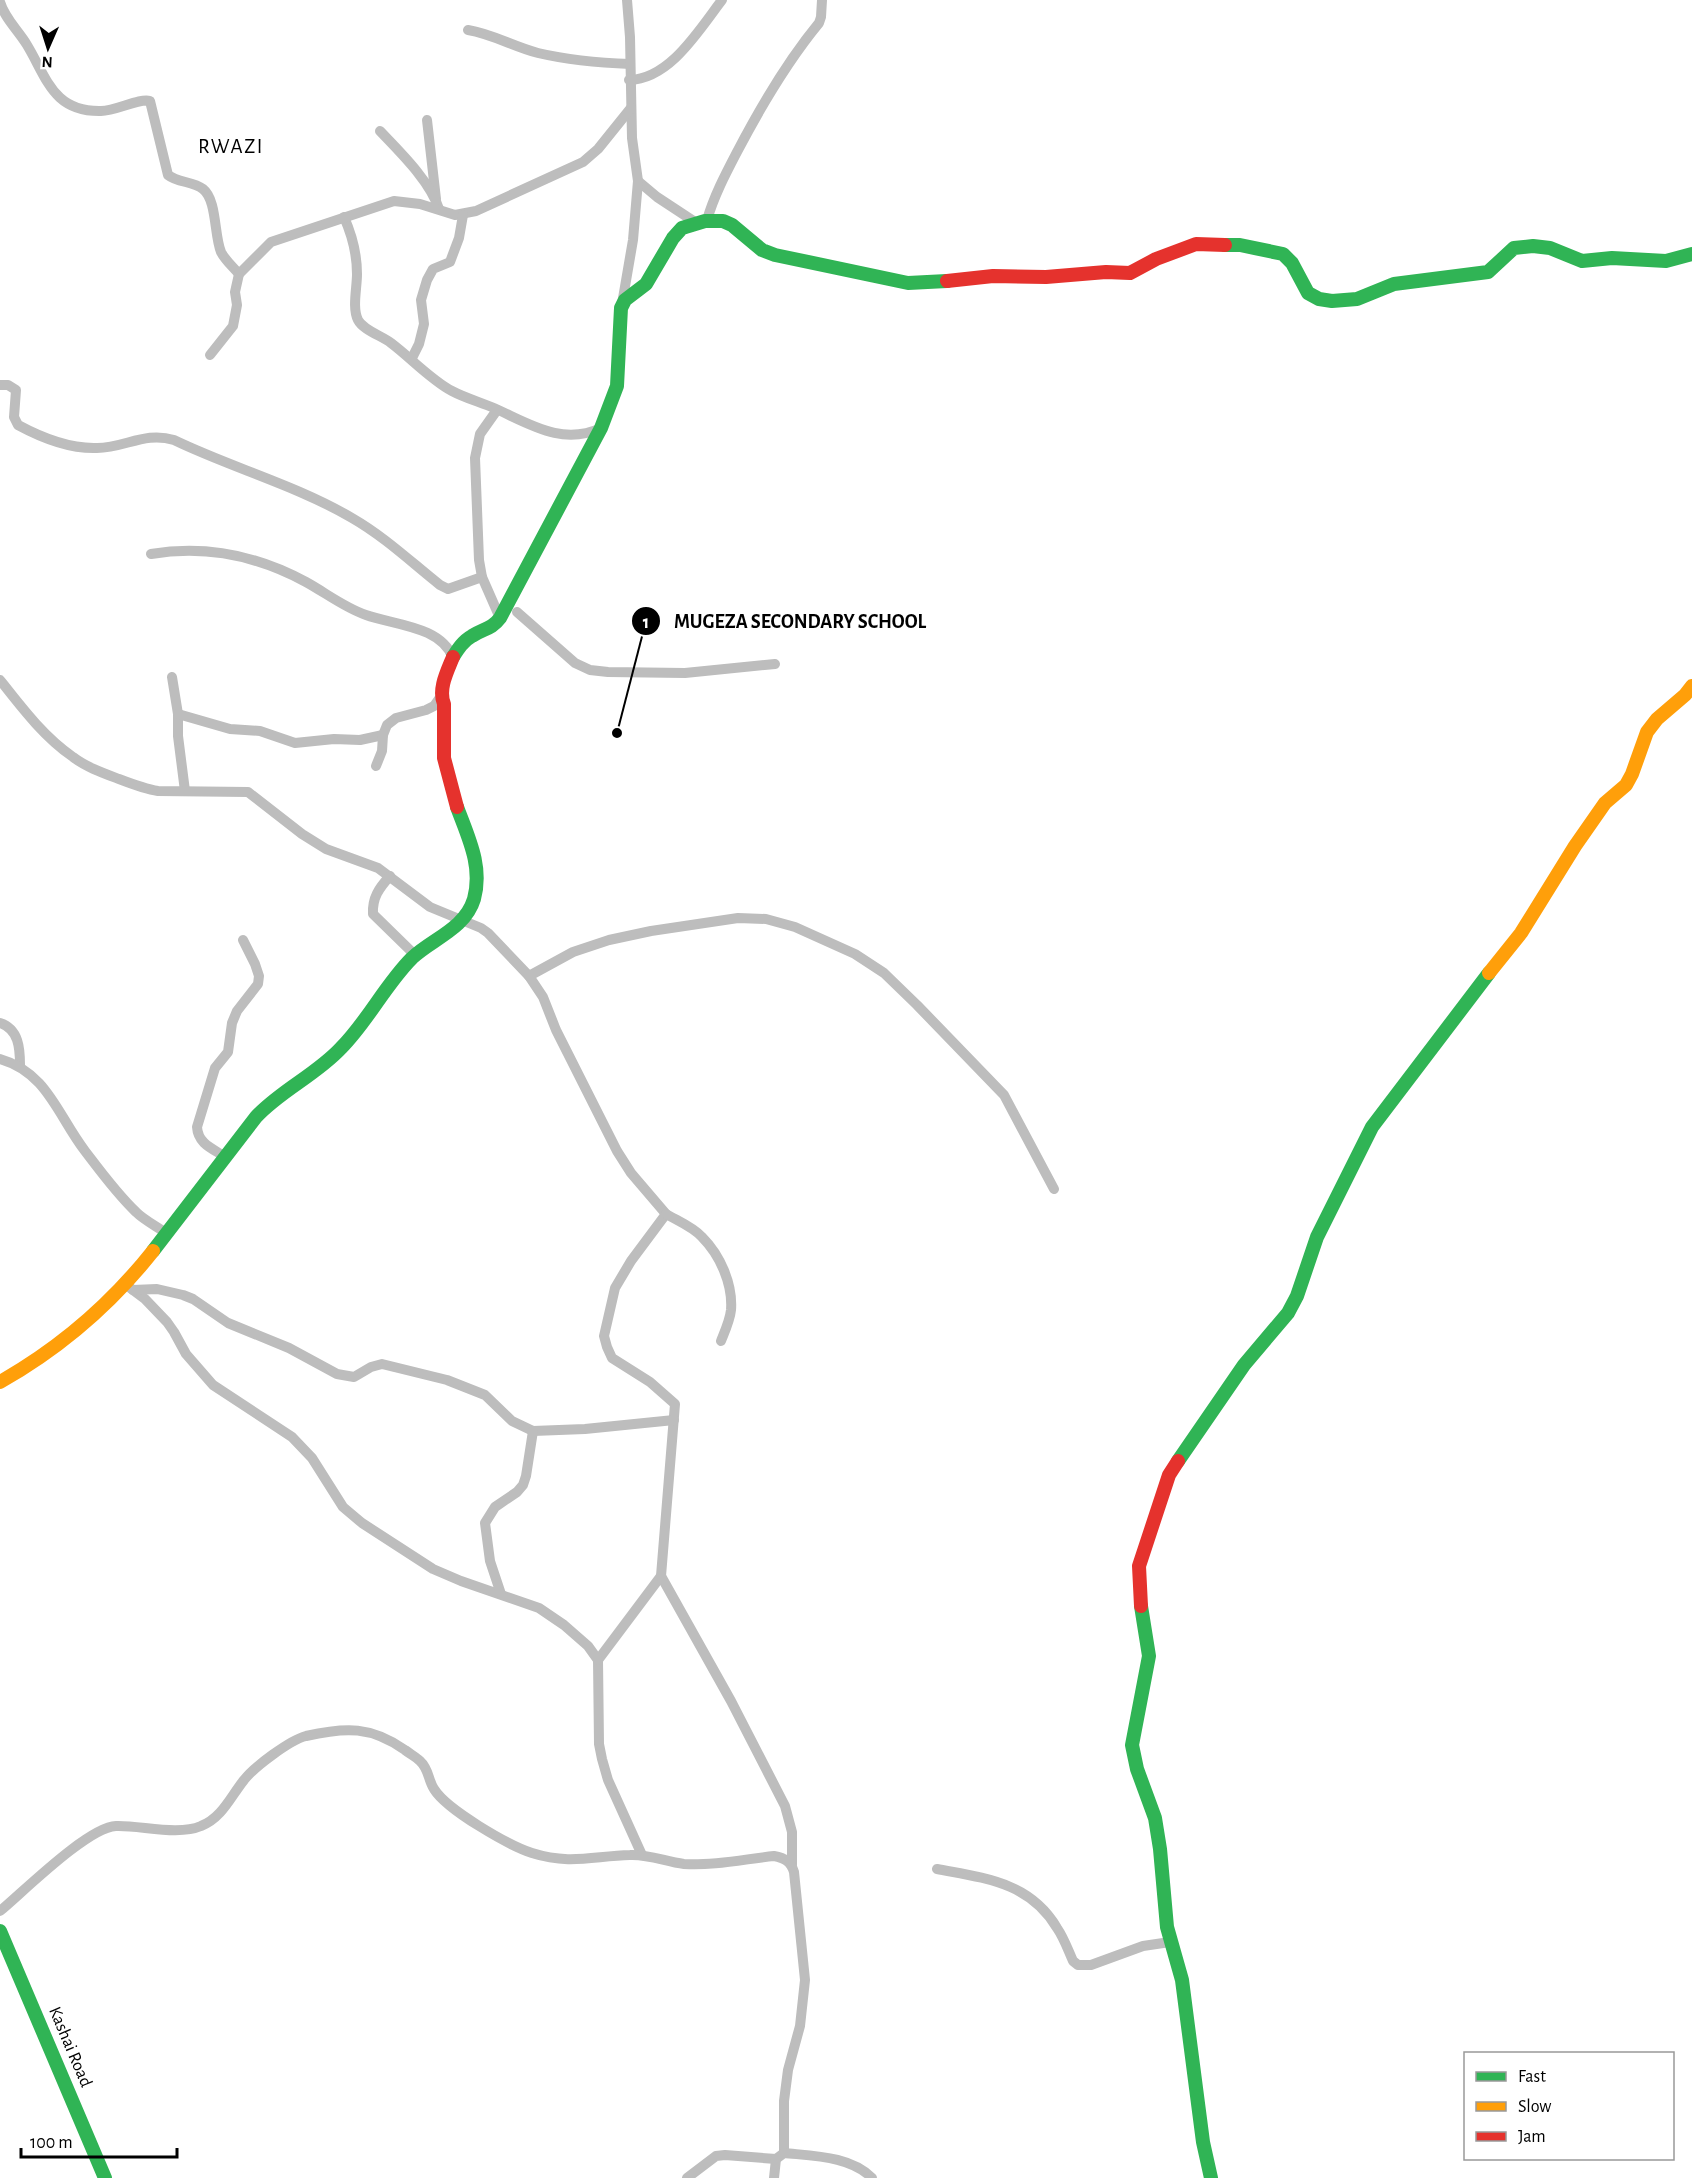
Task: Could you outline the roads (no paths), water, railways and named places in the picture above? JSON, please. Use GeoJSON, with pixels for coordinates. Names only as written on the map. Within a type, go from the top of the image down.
{"type":"FeatureCollection","features":[{"type":"Feature","properties":{"kind":"street"},"geometry":{"type":"LineString","coordinates":[[376,766],[382,751],[382,735],[387,725],[396,718],[434,706],[441,696],[446,673],[460,646],[471,636],[494,626],[500,618],[601,428],[617,386],[621,308],[633,240],[638,181],[633,154],[627,0]]}},
{"type":"Feature","properties":{"kind":"street"},"geometry":{"type":"LineString","coordinates":[[629,80],[651,77],[673,60],[722,0]]}},
{"type":"Feature","properties":{"kind":"street"},"geometry":{"type":"LineString","coordinates":[[702,222],[756,114],[783,70],[819,23],[822,0]]}},
{"type":"Feature","properties":{"kind":"street"},"geometry":{"type":"LineString","coordinates":[[0,2],[3,10],[27,44],[49,86],[62,100],[76,108],[100,111],[123,107],[143,100],[150,101],[168,175],[202,189],[207,194],[212,207],[221,252],[239,274]]}},
{"type":"Feature","properties":{"kind":"street"},"geometry":{"type":"LineString","coordinates":[[468,30],[487,33],[536,52],[553,56],[630,64]]}},
{"type":"Feature","properties":{"kind":"street"},"geometry":{"type":"LineString","coordinates":[[380,131],[403,156],[438,204],[454,215],[463,215],[487,207],[583,162],[598,149],[631,108]]}},
{"type":"Feature","properties":{"kind":"street"},"geometry":{"type":"LineString","coordinates":[[427,120],[438,204]]}},
{"type":"Feature","properties":{"kind":"street"},"geometry":{"type":"LineString","coordinates":[[638,181],[657,197],[702,222]]}},
{"type":"Feature","properties":{"kind":"street"},"geometry":{"type":"LineString","coordinates":[[210,356],[233,326],[237,305],[235,292],[239,274],[271,242],[394,201],[438,204]]}},
{"type":"Feature","properties":{"kind":"street"},"geometry":{"type":"LineString","coordinates":[[412,358],[419,344],[424,324],[421,300],[427,280],[433,269],[450,262],[459,238],[463,215]]}},
{"type":"Feature","properties":{"kind":"street"},"geometry":{"type":"LineString","coordinates":[[344,217],[355,257],[358,319],[362,325],[383,336],[453,391],[536,428],[556,433],[586,435],[601,428]]}},
{"type":"Feature","properties":{"kind":"street"},"geometry":{"type":"LineString","coordinates":[[621,308],[629,296],[646,284],[677,233],[682,228],[702,222],[723,221],[732,225],[762,250],[775,255],[908,283],[993,276],[1130,273],[1156,259],[1196,244],[1240,245],[1283,254],[1292,262],[1308,293],[1332,302],[1357,299],[1394,284],[1488,272],[1514,248],[1533,246],[1550,248],[1575,259],[1589,262],[1612,258],[1666,261],[1692,254]]}},
{"type":"Feature","properties":{"kind":"street"},"geometry":{"type":"LineString","coordinates":[[0,385],[8,385],[15,390],[14,417],[18,425],[50,440],[97,448],[147,437],[161,436],[174,440],[326,504],[354,519],[394,546],[440,585],[448,589],[483,577]]}},
{"type":"Feature","properties":{"kind":"street"},"geometry":{"type":"LineString","coordinates":[[497,410],[480,434],[475,458],[477,533],[483,577],[500,618]]}},
{"type":"Feature","properties":{"kind":"street"},"geometry":{"type":"LineString","coordinates":[[151,554],[197,550],[231,555],[271,566],[364,614],[404,624],[429,634],[449,649],[453,658]]}},
{"type":"Feature","properties":{"kind":"street"},"geometry":{"type":"LineString","coordinates":[[517,612],[575,663],[590,670],[685,674],[776,664]]}},
{"type":"Feature","properties":{"kind":"street"},"geometry":{"type":"LineString","coordinates":[[172,677],[185,791]]}},
{"type":"Feature","properties":{"kind":"street"},"geometry":{"type":"LineString","coordinates":[[0,680],[26,714],[74,758],[99,771],[150,790],[248,792],[302,834],[326,849],[378,868],[430,907],[481,927],[488,933],[529,976],[543,997],[556,1030],[617,1151],[631,1173],[666,1214],[701,1235],[716,1254],[730,1291],[731,1311],[721,1341]]}},
{"type":"Feature","properties":{"kind":"street"},"geometry":{"type":"LineString","coordinates":[[1212,2178],[1202,2136],[1183,1990],[1170,1942],[1163,1898],[1160,1849],[1155,1818],[1137,1769],[1132,1744],[1149,1656],[1139,1593],[1139,1566],[1169,1475],[1244,1365],[1288,1312],[1297,1296],[1317,1238],[1372,1127],[1521,933],[1575,846],[1605,803],[1626,785],[1647,732],[1658,718],[1686,695],[1692,686]]}},
{"type":"Feature","properties":{"kind":"street"},"geometry":{"type":"LineString","coordinates":[[0,1382],[45,1353],[129,1287],[166,1233],[258,1114],[277,1097],[322,1066],[348,1041],[397,975],[415,955],[469,913],[477,885],[477,868],[471,840],[459,813],[444,757],[444,704],[441,696]]}},
{"type":"Feature","properties":{"kind":"street"},"geometry":{"type":"LineString","coordinates":[[178,714],[230,729],[260,731],[295,743],[334,739],[360,740],[382,735]]}},
{"type":"Feature","properties":{"kind":"street"},"geometry":{"type":"LineString","coordinates":[[390,876],[375,897],[372,904],[373,914],[415,955]]}},
{"type":"Feature","properties":{"kind":"street"},"geometry":{"type":"LineString","coordinates":[[529,976],[573,952],[609,940],[651,931],[738,918],[766,919],[795,927],[855,954],[884,973],[918,1005],[1004,1095],[1054,1189]]}},
{"type":"Feature","properties":{"kind":"street"},"geometry":{"type":"LineString","coordinates":[[224,1156],[202,1143],[197,1136],[197,1127],[215,1068],[228,1052],[232,1023],[237,1011],[258,984],[259,976],[255,964],[243,940]]}},
{"type":"Feature","properties":{"kind":"street"},"geometry":{"type":"LineString","coordinates":[[0,1023],[5,1024],[15,1034],[21,1065]]}},
{"type":"Feature","properties":{"kind":"street"},"geometry":{"type":"LineString","coordinates":[[0,1059],[21,1065],[35,1077],[56,1103],[73,1134],[112,1186],[136,1213],[166,1233]]}},
{"type":"Feature","properties":{"kind":"street"},"geometry":{"type":"LineString","coordinates":[[598,1659],[662,1576],[675,1404],[650,1382],[612,1358],[604,1336],[615,1288],[631,1261],[666,1214]]}},
{"type":"Feature","properties":{"kind":"street"},"geometry":{"type":"LineString","coordinates":[[129,1287],[157,1289],[193,1299],[228,1323],[289,1348],[336,1374],[354,1377],[371,1367],[382,1364],[454,1383],[485,1395],[512,1421],[533,1431],[585,1429],[675,1420]]}},
{"type":"Feature","properties":{"kind":"street"},"geometry":{"type":"LineString","coordinates":[[129,1287],[145,1299],[167,1322],[186,1354],[213,1385],[292,1437],[312,1458],[344,1507],[362,1523],[433,1569],[539,1608],[564,1624],[588,1646],[598,1659],[599,1744],[602,1759],[642,1855]]}},
{"type":"Feature","properties":{"kind":"street"},"geometry":{"type":"LineString","coordinates":[[501,1594],[490,1561],[485,1523],[495,1507],[523,1485],[533,1431]]}},
{"type":"Feature","properties":{"kind":"street"},"geometry":{"type":"LineString","coordinates":[[662,1576],[731,1701],[785,1806],[792,1832],[792,1864],[805,1980],[800,2026],[788,2070],[780,2156],[774,2178]]}},
{"type":"Feature","properties":{"kind":"street"},"geometry":{"type":"LineString","coordinates":[[0,1911],[43,1873],[98,1831],[116,1826],[182,1829],[201,1826],[215,1818],[237,1793],[244,1780],[287,1745],[304,1736],[352,1730],[368,1731],[380,1735],[405,1750],[420,1761],[429,1774],[434,1788],[448,1803],[480,1826],[529,1852],[562,1860],[583,1861],[642,1855],[676,1863],[701,1864],[774,1856],[781,1857],[792,1864]]}},
{"type":"Feature","properties":{"kind":"street"},"geometry":{"type":"LineString","coordinates":[[937,1869],[988,1879],[1016,1888],[1032,1898],[1058,1928],[1073,1961],[1078,1965],[1090,1965],[1143,1946],[1170,1942]]}},
{"type":"Feature","properties":{"kind":"street","name":"Kashai Road"},"geometry":{"type":"LineString","coordinates":[[0,1930],[105,2178]]}},
{"type":"Feature","properties":{"kind":"street"},"geometry":{"type":"LineString","coordinates":[[687,2178],[716,2156],[725,2155],[780,2156],[846,2162],[862,2169],[872,2178]]}},
{"type":"Feature","properties":{"kind":"place","name":"MUGEZA SECONDARY SCHOOL"},"geometry":{"type":"Point","coordinates":[617,733]}},
{"type":"Feature","properties":{"kind":"district","name":"RWAZI"},"geometry":{"type":"Point","coordinates":[231,146]}}]}
